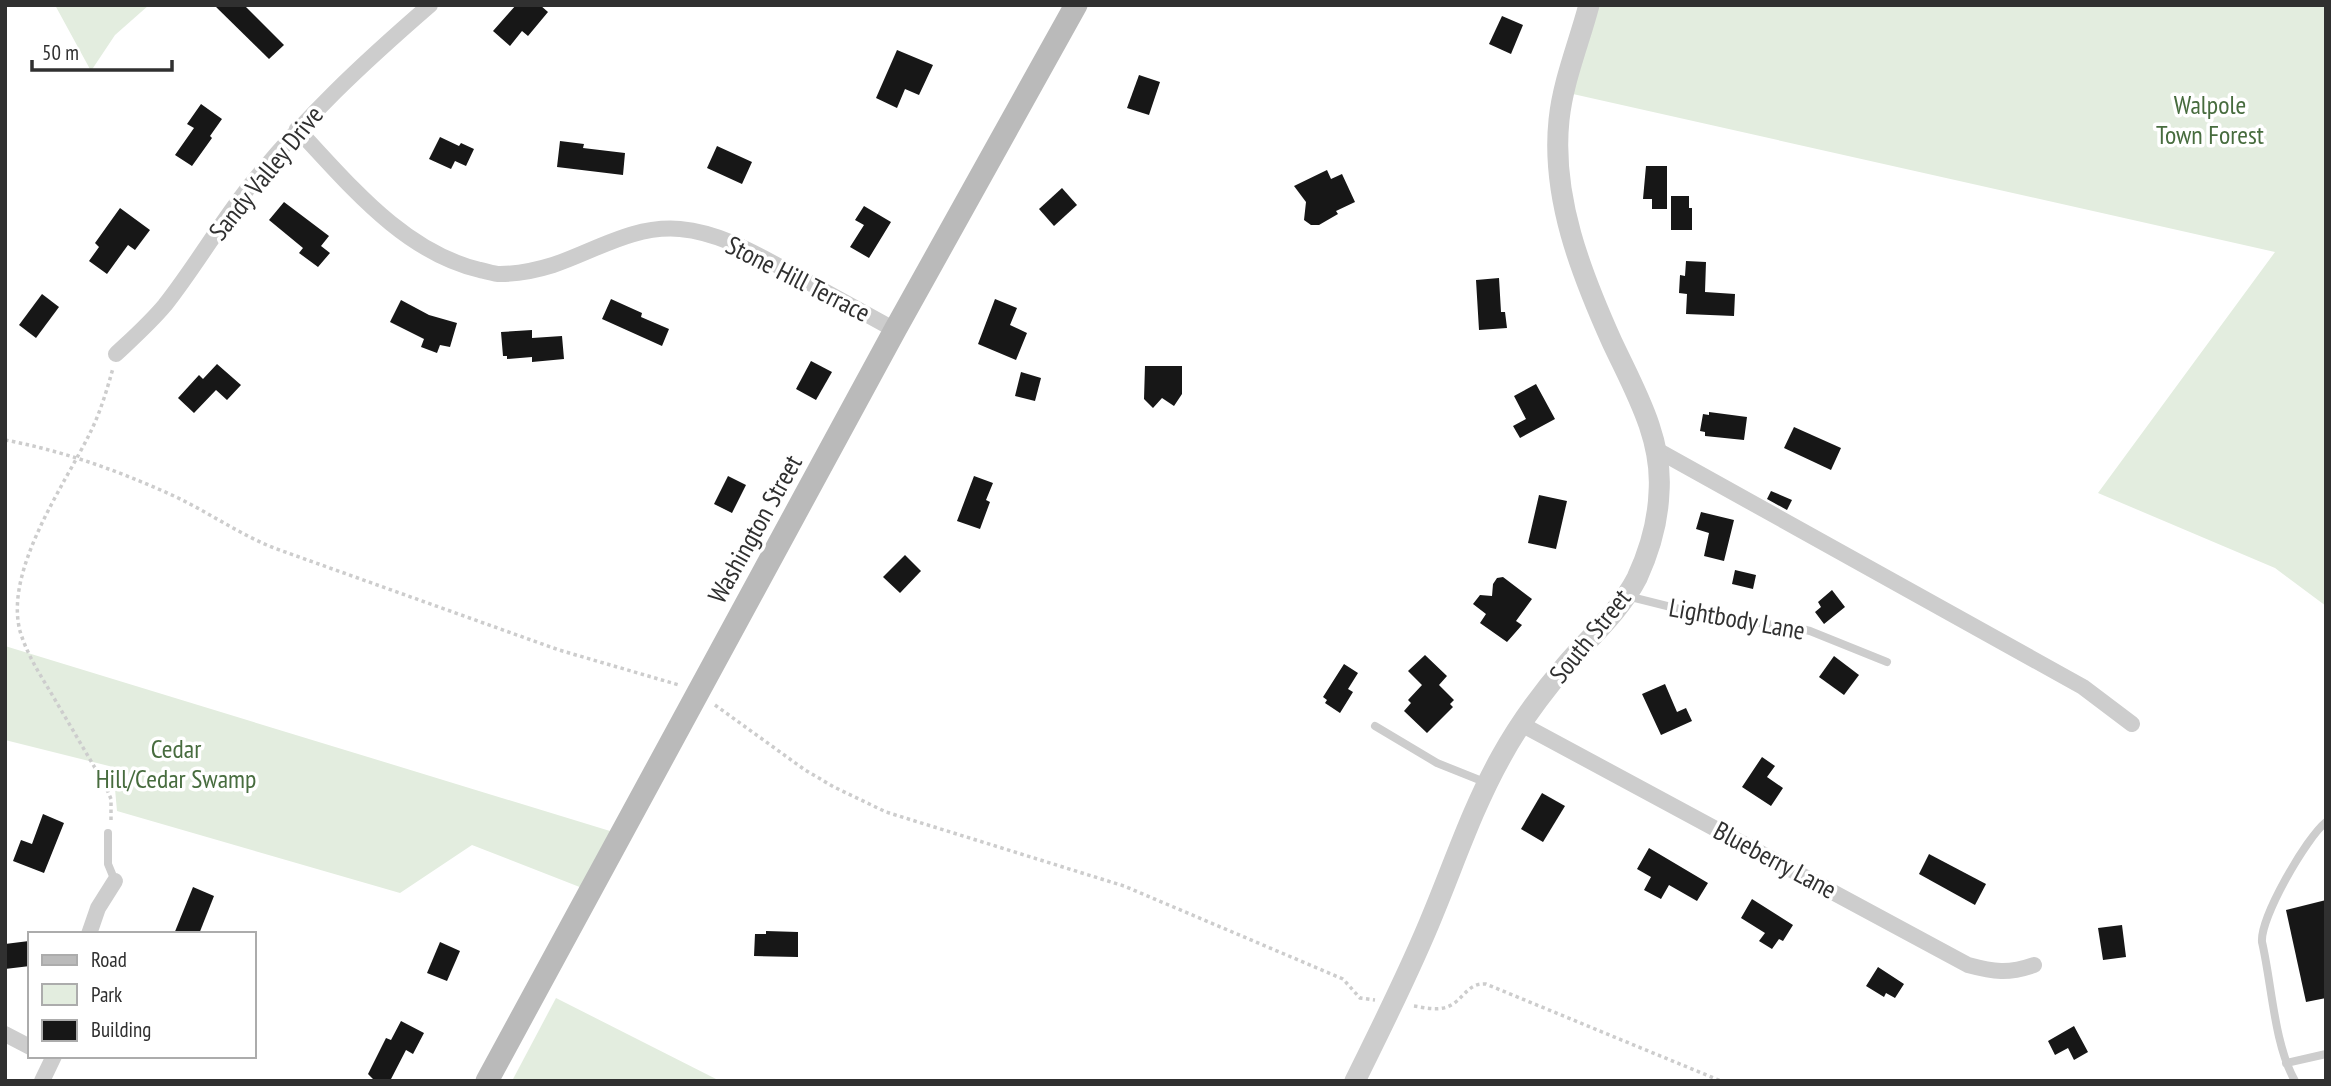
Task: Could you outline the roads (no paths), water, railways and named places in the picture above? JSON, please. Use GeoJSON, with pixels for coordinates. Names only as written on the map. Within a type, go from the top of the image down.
{"type":"FeatureCollection","features":[{"type":"Feature","properties":{"kind":"main road","name":"Washington Street"},"geometry":{"type":"LineString","coordinates":[[487,1081],[895,330],[1076,5]]}},
{"type":"Feature","properties":{"kind":"street","name":"Sandy Valley Drive"},"geometry":{"type":"LineString","coordinates":[[116,354],[166,304],[247,190],[297,129],[353,73],[430,5]]}},
{"type":"Feature","properties":{"kind":"street","name":"South Street"},"geometry":{"type":"LineString","coordinates":[[1355,1081],[1432,917],[1467,826],[1487,783],[1521,724],[1625,596],[1636,578],[1656,521],[1660,470],[1657,450],[1645,414],[1593,299],[1566,217],[1560,181],[1557,150],[1559,117],[1589,5]]}},
{"type":"Feature","properties":{"kind":"street","name":"Stone Hill Terrace"},"geometry":{"type":"LineString","coordinates":[[297,129],[361,197],[426,249],[458,265],[499,274],[553,265],[613,240],[643,231],[676,229],[706,232],[739,245],[895,330]]}},
{"type":"Feature","properties":{"kind":"street"},"geometry":{"type":"LineString","coordinates":[[1657,450],[2083,687],[2132,724]]}},
{"type":"Feature","properties":{"kind":"street","name":"Blueberry Lane"},"geometry":{"type":"LineString","coordinates":[[1521,724],[1968,965],[2013,972],[2034,965]]}},
{"type":"Feature","properties":{"kind":"street"},"geometry":{"type":"LineString","coordinates":[[90,932],[98,908],[116,881]]}},
{"type":"Feature","properties":{"kind":"street"},"geometry":{"type":"LineString","coordinates":[[5,1034],[28,1046]]}},
{"type":"Feature","properties":{"kind":"street"},"geometry":{"type":"LineString","coordinates":[[42,1081],[51,1058]]}},
{"type":"Feature","properties":{"kind":"lane","name":"Lightbody Lane"},"geometry":{"type":"LineString","coordinates":[[1625,596],[1719,620],[1802,629],[1887,662]]}},
{"type":"Feature","properties":{"kind":"lane"},"geometry":{"type":"LineString","coordinates":[[1375,726],[1437,763],[1487,783]]}},
{"type":"Feature","properties":{"kind":"lane"},"geometry":{"type":"LineString","coordinates":[[2295,1081],[2286,1063],[2262,932],[2270,910],[2303,849],[2326,822]]}},
{"type":"Feature","properties":{"kind":"lane"},"geometry":{"type":"LineString","coordinates":[[108,833],[108,864],[116,881]]}},
{"type":"Feature","properties":{"kind":"lane"},"geometry":{"type":"LineString","coordinates":[[2286,1063],[2326,1054]]}},
{"type":"Feature","properties":{"kind":"park label","name":"Walpole Town Forest"},"geometry":{"type":"Point","coordinates":[2210,120]}},
{"type":"Feature","properties":{"kind":"park label","name":"Cedar Hill/Cedar Swamp"},"geometry":{"type":"Point","coordinates":[176,764]}}]}
